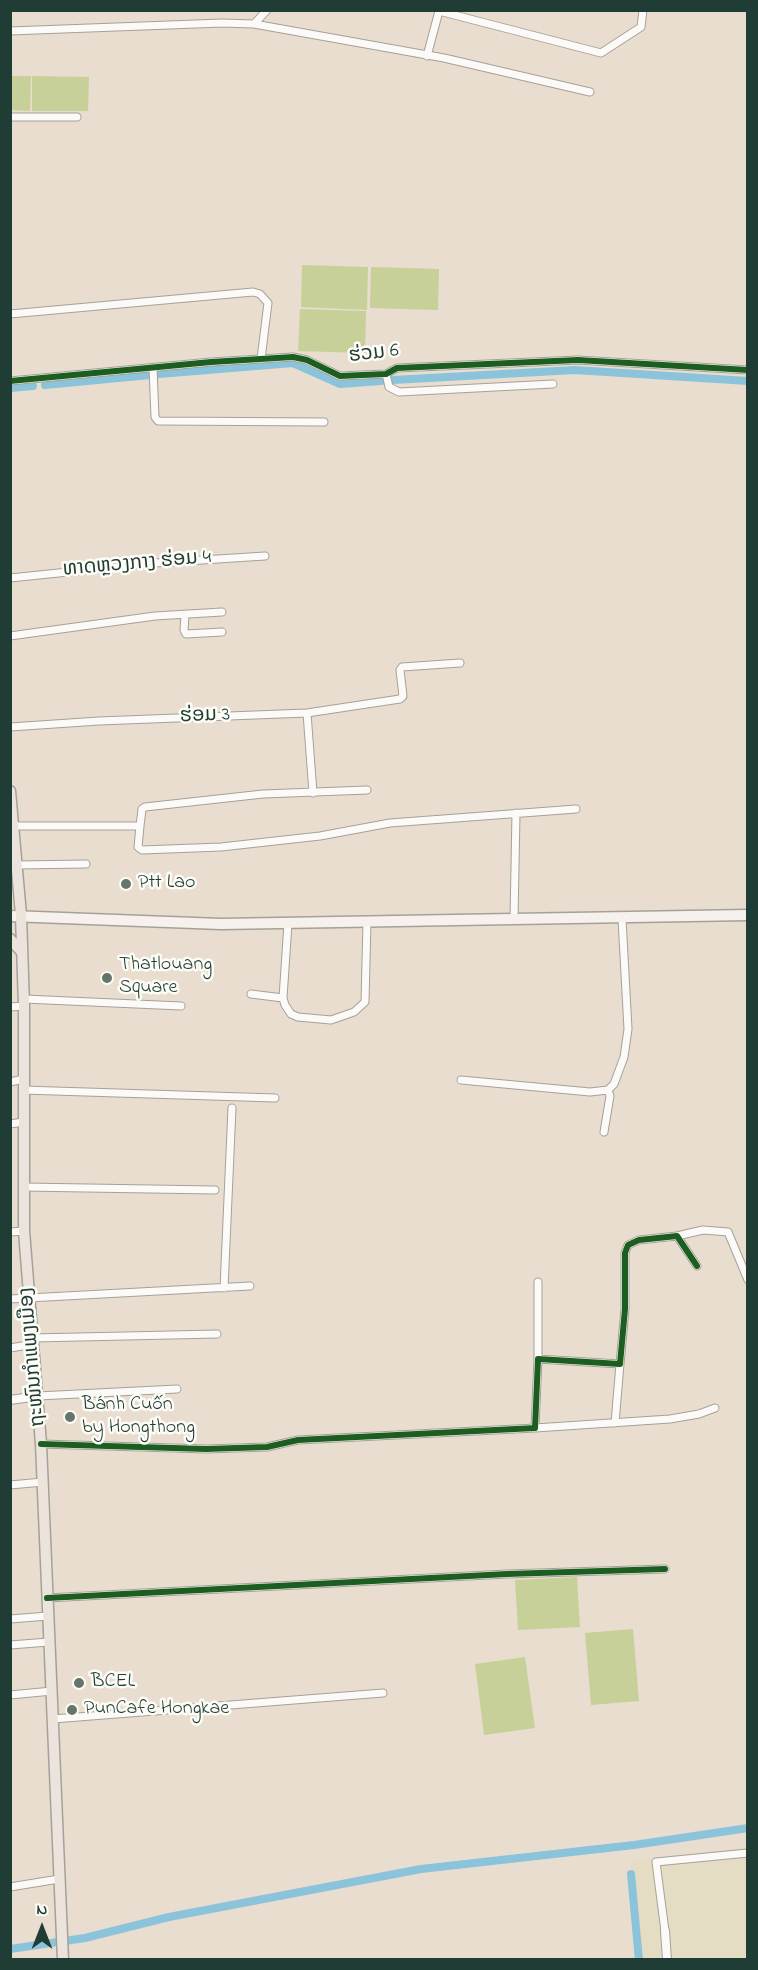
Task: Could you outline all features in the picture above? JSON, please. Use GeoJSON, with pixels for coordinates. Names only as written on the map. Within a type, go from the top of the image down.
{"type":"FeatureCollection","features":[{"type":"Feature","properties":{"kind":"main road","name":"ຖະໜົນກຳແພງເມືອງ"},"geometry":{"type":"LineString","coordinates":[[10,791],[16,865],[16,916],[22,952],[24,1002],[22,1187],[43,1482],[62,1957]]}},
{"type":"Feature","properties":{"kind":"main road"},"geometry":{"type":"LineString","coordinates":[[16,916],[221,924],[622,919],[747,915]]}},
{"type":"Feature","properties":{"kind":"main road"},"geometry":{"type":"LineString","coordinates":[[10,939],[22,952]]}},
{"type":"Feature","properties":{"kind":"street"},"geometry":{"type":"LineString","coordinates":[[254,24],[267,10]]}},
{"type":"Feature","properties":{"kind":"street"},"geometry":{"type":"LineString","coordinates":[[428,56],[439,11],[601,53],[641,27],[643,10]]}},
{"type":"Feature","properties":{"kind":"street"},"geometry":{"type":"LineString","coordinates":[[10,31],[222,23],[254,24],[428,56],[590,92]]}},
{"type":"Feature","properties":{"kind":"street"},"geometry":{"type":"LineString","coordinates":[[10,117],[77,117]]}},
{"type":"Feature","properties":{"kind":"street"},"geometry":{"type":"LineString","coordinates":[[10,314],[253,292],[260,294],[268,303],[261,359]]}},
{"type":"Feature","properties":{"kind":"street","name":"ຮ່ວມ 6"},"geometry":{"type":"LineString","coordinates":[[10,381],[261,359],[300,358],[340,376],[386,374],[397,368],[578,360],[747,370]]}},
{"type":"Feature","properties":{"kind":"street"},"geometry":{"type":"LineString","coordinates":[[153,368],[155,417],[158,421],[324,422]]}},
{"type":"Feature","properties":{"kind":"street"},"geometry":{"type":"LineString","coordinates":[[386,374],[389,387],[399,392],[553,384]]}},
{"type":"Feature","properties":{"kind":"street","name":"ທາດຫຼວງກາງ ຮ່ອມ 4"},"geometry":{"type":"LineString","coordinates":[[10,578],[155,563],[265,556]]}},
{"type":"Feature","properties":{"kind":"street"},"geometry":{"type":"LineString","coordinates":[[10,636],[155,616],[222,612]]}},
{"type":"Feature","properties":{"kind":"street"},"geometry":{"type":"LineString","coordinates":[[185,615],[186,634],[222,632]]}},
{"type":"Feature","properties":{"kind":"street","name":"ຮ່ອມ 3"},"geometry":{"type":"LineString","coordinates":[[10,728],[99,721],[307,713],[400,699],[403,696],[400,670],[402,667],[460,663]]}},
{"type":"Feature","properties":{"kind":"street"},"geometry":{"type":"LineString","coordinates":[[307,713],[313,793]]}},
{"type":"Feature","properties":{"kind":"street"},"geometry":{"type":"LineString","coordinates":[[367,790],[263,794],[145,807],[142,809],[138,847],[142,850],[210,848],[320,836],[390,823],[576,809]]}},
{"type":"Feature","properties":{"kind":"street"},"geometry":{"type":"LineString","coordinates":[[514,920],[516,813]]}},
{"type":"Feature","properties":{"kind":"street"},"geometry":{"type":"LineString","coordinates":[[13,826],[140,826]]}},
{"type":"Feature","properties":{"kind":"street"},"geometry":{"type":"LineString","coordinates":[[16,865],[86,864]]}},
{"type":"Feature","properties":{"kind":"street"},"geometry":{"type":"LineString","coordinates":[[461,1080],[590,1092],[608,1090],[614,1084],[624,1057],[628,1029],[622,919]]}},
{"type":"Feature","properties":{"kind":"street"},"geometry":{"type":"LineString","coordinates":[[288,923],[283,998],[291,1014],[306,1019],[331,1020],[359,1009],[365,1002],[368,922]]}},
{"type":"Feature","properties":{"kind":"street"},"geometry":{"type":"LineString","coordinates":[[250,994],[283,998]]}},
{"type":"Feature","properties":{"kind":"street"},"geometry":{"type":"LineString","coordinates":[[10,1007],[24,1002],[181,1006]]}},
{"type":"Feature","properties":{"kind":"street"},"geometry":{"type":"LineString","coordinates":[[10,1082],[24,1085],[275,1098]]}},
{"type":"Feature","properties":{"kind":"street"},"geometry":{"type":"LineString","coordinates":[[604,1132],[610,1096],[608,1090]]}},
{"type":"Feature","properties":{"kind":"street"},"geometry":{"type":"LineString","coordinates":[[224,1288],[232,1108]]}},
{"type":"Feature","properties":{"kind":"street"},"geometry":{"type":"LineString","coordinates":[[10,1124],[23,1122]]}},
{"type":"Feature","properties":{"kind":"street"},"geometry":{"type":"LineString","coordinates":[[22,1187],[215,1190]]}},
{"type":"Feature","properties":{"kind":"street"},"geometry":{"type":"LineString","coordinates":[[615,1423],[625,1309],[625,1253],[628,1245],[639,1240],[677,1236],[703,1230],[728,1232],[747,1280]]}},
{"type":"Feature","properties":{"kind":"street"},"geometry":{"type":"LineString","coordinates":[[10,1232],[24,1231]]}},
{"type":"Feature","properties":{"kind":"street"},"geometry":{"type":"LineString","coordinates":[[677,1236],[697,1266]]}},
{"type":"Feature","properties":{"kind":"street"},"geometry":{"type":"LineString","coordinates":[[535,1428],[538,1282]]}},
{"type":"Feature","properties":{"kind":"street"},"geometry":{"type":"LineString","coordinates":[[10,1299],[250,1286]]}},
{"type":"Feature","properties":{"kind":"street"},"geometry":{"type":"LineString","coordinates":[[10,1348],[34,1341],[217,1334]]}},
{"type":"Feature","properties":{"kind":"street"},"geometry":{"type":"LineString","coordinates":[[538,1359],[620,1364]]}},
{"type":"Feature","properties":{"kind":"street"},"geometry":{"type":"LineString","coordinates":[[10,1400],[38,1396],[177,1389]]}},
{"type":"Feature","properties":{"kind":"street"},"geometry":{"type":"LineString","coordinates":[[41,1444],[267,1448],[309,1439],[669,1419],[699,1414],[715,1408]]}},
{"type":"Feature","properties":{"kind":"street"},"geometry":{"type":"LineString","coordinates":[[10,1485],[43,1482]]}},
{"type":"Feature","properties":{"kind":"street"},"geometry":{"type":"LineString","coordinates":[[47,1598],[507,1574],[665,1569]]}},
{"type":"Feature","properties":{"kind":"street"},"geometry":{"type":"LineString","coordinates":[[10,1619],[48,1616]]}},
{"type":"Feature","properties":{"kind":"street"},"geometry":{"type":"LineString","coordinates":[[10,1645],[49,1642]]}},
{"type":"Feature","properties":{"kind":"street"},"geometry":{"type":"LineString","coordinates":[[10,1695],[52,1691]]}},
{"type":"Feature","properties":{"kind":"street"},"geometry":{"type":"LineString","coordinates":[[53,1719],[383,1693]]}},
{"type":"Feature","properties":{"kind":"street"},"geometry":{"type":"LineString","coordinates":[[668,1959],[656,1862],[747,1853]]}},
{"type":"Feature","properties":{"kind":"street"},"geometry":{"type":"LineString","coordinates":[[10,1887],[59,1879]]}},
{"type":"Feature","properties":{"kind":"shaded area"},"geometry":{"type":"Polygon","coordinates":[[[747,1847],[747,1959],[639,1959],[631,1861],[747,1847]]]}},
{"type":"Feature","properties":{"kind":"green space"},"geometry":{"type":"Polygon","coordinates":[[[11,76],[31,76],[30,111],[11,110],[11,76]]]}},
{"type":"Feature","properties":{"kind":"green space"},"geometry":{"type":"Polygon","coordinates":[[[32,76],[89,77],[88,111],[32,111],[32,76]]]}},
{"type":"Feature","properties":{"kind":"green space"},"geometry":{"type":"Polygon","coordinates":[[[302,265],[368,267],[367,310],[301,307],[302,265]]]}},
{"type":"Feature","properties":{"kind":"green space"},"geometry":{"type":"Polygon","coordinates":[[[371,267],[439,269],[438,310],[370,308],[371,267]]]}},
{"type":"Feature","properties":{"kind":"green space"},"geometry":{"type":"Polygon","coordinates":[[[300,309],[366,311],[365,353],[298,351],[300,309]]]}},
{"type":"Feature","properties":{"kind":"green space"},"geometry":{"type":"Polygon","coordinates":[[[577,1577],[580,1627],[518,1630],[515,1580],[577,1577]]]}},
{"type":"Feature","properties":{"kind":"green space"},"geometry":{"type":"Polygon","coordinates":[[[633,1629],[639,1701],[591,1705],[585,1633],[633,1629]]]}},
{"type":"Feature","properties":{"kind":"green space"},"geometry":{"type":"Polygon","coordinates":[[[525,1657],[535,1728],[484,1735],[475,1664],[525,1657]]]}},
{"type":"Feature","properties":{"kind":"waterway"},"geometry":{"type":"LineString","coordinates":[[159,374],[293,363],[340,384],[381,381]]}},
{"type":"Feature","properties":{"kind":"waterway"},"geometry":{"type":"LineString","coordinates":[[393,380],[575,370],[748,381]]}},
{"type":"Feature","properties":{"kind":"waterway"},"geometry":{"type":"LineString","coordinates":[[45,385],[150,375]]}},
{"type":"Feature","properties":{"kind":"waterway"},"geometry":{"type":"LineString","coordinates":[[10,388],[33,386]]}},
{"type":"Feature","properties":{"kind":"waterway"},"geometry":{"type":"LineString","coordinates":[[10,1949],[85,1938],[169,1917],[421,1869],[634,1845],[748,1828]]}},
{"type":"Feature","properties":{"kind":"waterway"},"geometry":{"type":"LineString","coordinates":[[631,1874],[639,1960]]}},
{"type":"Feature","properties":{"kind":"cycle path"},"geometry":{"type":"LineString","coordinates":[[10,381],[211,362],[293,357],[307,360],[340,376],[386,374],[397,368],[578,360],[748,370]]}},
{"type":"Feature","properties":{"kind":"cycle path"},"geometry":{"type":"LineString","coordinates":[[41,1444],[206,1449],[267,1447],[298,1440],[535,1428],[538,1359],[620,1364],[625,1309],[625,1253],[628,1245],[639,1240],[677,1236],[697,1266]]}},
{"type":"Feature","properties":{"kind":"cycle path"},"geometry":{"type":"LineString","coordinates":[[47,1598],[507,1574],[665,1569]]}},
{"type":"Feature","properties":{"kind":"place","name":"Ptt Lao"},"geometry":{"type":"Point","coordinates":[126,884]}},
{"type":"Feature","properties":{"kind":"place","name":"Thatlouang Square"},"geometry":{"type":"Point","coordinates":[107,978]}},
{"type":"Feature","properties":{"kind":"place","name":"Bánh Cuốn by Hongthong"},"geometry":{"type":"Point","coordinates":[70,1417]}},
{"type":"Feature","properties":{"kind":"place","name":"BCEL"},"geometry":{"type":"Point","coordinates":[79,1683]}},
{"type":"Feature","properties":{"kind":"place","name":"PunCafe Hongkae"},"geometry":{"type":"Point","coordinates":[72,1710]}}]}
